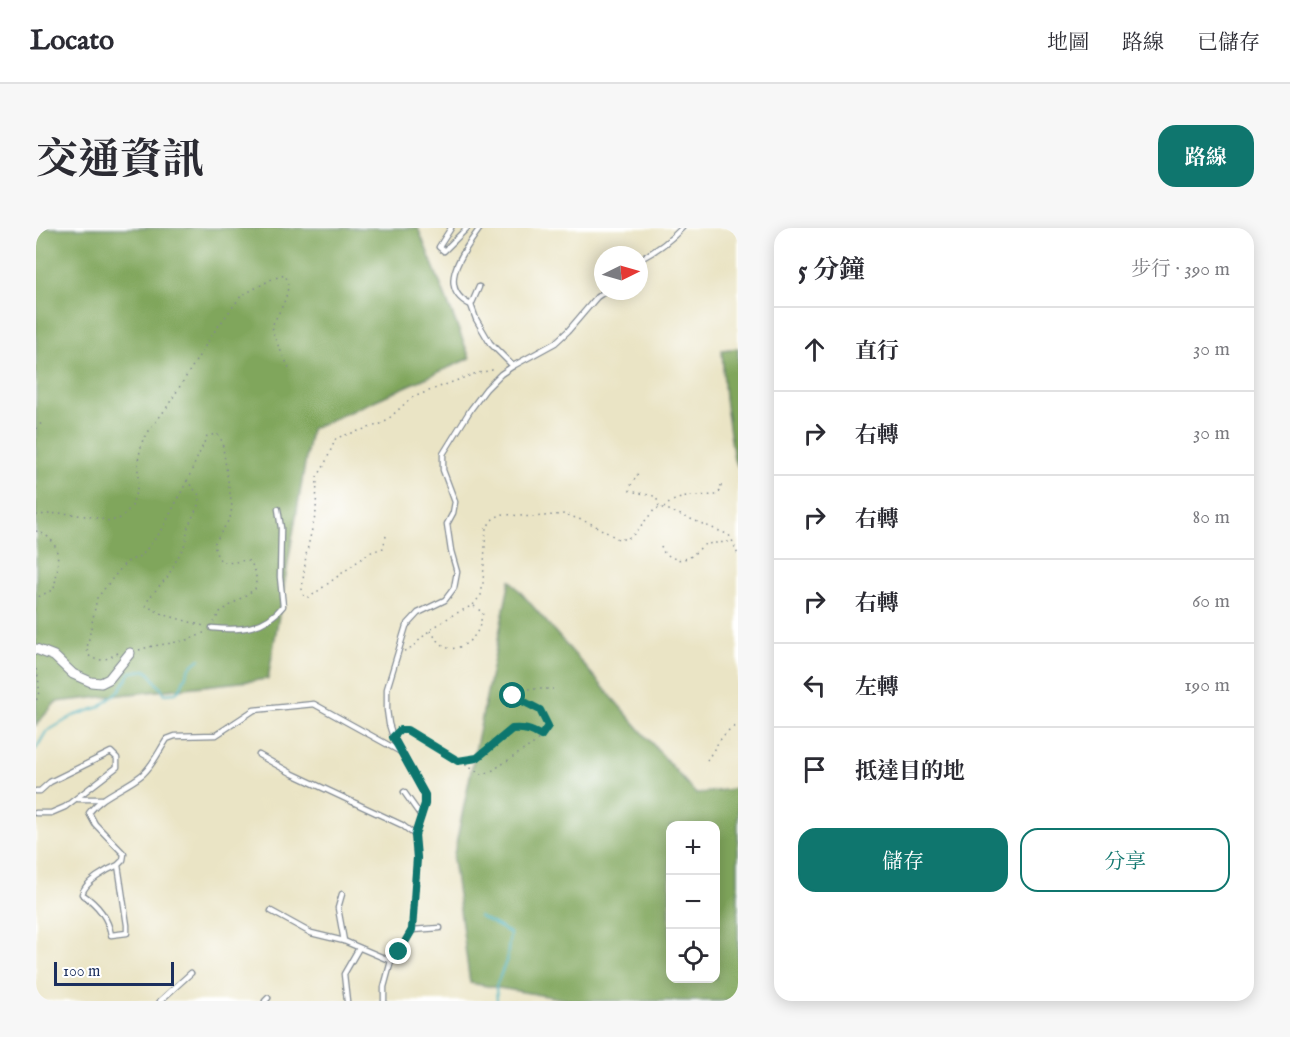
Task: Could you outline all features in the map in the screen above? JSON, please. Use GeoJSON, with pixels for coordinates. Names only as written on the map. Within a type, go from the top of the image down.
{"type":"FeatureCollection","features":[{"type":"Feature","properties":{"kind":"street"},"geometry":{"type":"LineString","coordinates":[[36,649],[54,656],[73,674],[91,682],[101,683],[109,680],[130,653]]}},
{"type":"Feature","properties":{"kind":"lane"},"geometry":{"type":"LineString","coordinates":[[451,228],[439,247],[444,251],[467,228]]}},
{"type":"Feature","properties":{"kind":"lane"},"geometry":{"type":"LineString","coordinates":[[480,228],[462,254],[453,277],[456,294],[471,305],[490,343],[513,366]]}},
{"type":"Feature","properties":{"kind":"lane"},"geometry":{"type":"LineString","coordinates":[[648,256],[682,228]]}},
{"type":"Feature","properties":{"kind":"lane"},"geometry":{"type":"LineString","coordinates":[[471,305],[479,287]]}},
{"type":"Feature","properties":{"kind":"lane"},"geometry":{"type":"LineString","coordinates":[[384,1001],[384,987],[391,961],[412,930],[417,858],[415,835],[425,804],[425,795],[388,724],[387,689],[406,626],[418,613],[445,600],[454,588],[457,572],[447,524],[453,513],[455,502],[443,470],[443,454],[481,396],[501,374],[555,343],[594,300]]}},
{"type":"Feature","properties":{"kind":"lane"},"geometry":{"type":"LineString","coordinates":[[212,628],[227,630],[248,628],[268,621],[283,606],[280,578],[279,509]]}},
{"type":"Feature","properties":{"kind":"lane"},"geometry":{"type":"LineString","coordinates":[[118,865],[127,933],[111,935],[109,922],[92,900],[82,894],[83,888],[107,869],[118,865],[123,860],[124,854],[95,824],[88,813],[102,799],[141,776],[150,767],[166,739],[175,736],[216,735],[254,710],[314,704],[401,752]]}},
{"type":"Feature","properties":{"kind":"lane"},"geometry":{"type":"LineString","coordinates":[[36,791],[40,791],[50,782],[111,752],[117,758],[117,767],[65,807],[51,813],[36,813]]}},
{"type":"Feature","properties":{"kind":"lane"},"geometry":{"type":"LineString","coordinates":[[259,755],[293,774],[402,825],[415,835]]}},
{"type":"Feature","properties":{"kind":"lane"},"geometry":{"type":"LineString","coordinates":[[404,792],[422,816]]}},
{"type":"Feature","properties":{"kind":"lane"},"geometry":{"type":"LineString","coordinates":[[76,799],[102,799]]}},
{"type":"Feature","properties":{"kind":"lane"},"geometry":{"type":"LineString","coordinates":[[342,894],[338,908],[344,941]]}},
{"type":"Feature","properties":{"kind":"lane"},"geometry":{"type":"LineString","coordinates":[[272,911],[311,933],[344,941],[391,961]]}},
{"type":"Feature","properties":{"kind":"lane"},"geometry":{"type":"LineString","coordinates":[[412,930],[440,928]]}},
{"type":"Feature","properties":{"kind":"lane"},"geometry":{"type":"LineString","coordinates":[[347,1001],[344,974],[359,948]]}},
{"type":"Feature","properties":{"kind":"lane"},"geometry":{"type":"LineString","coordinates":[[160,1001],[191,973]]}},
{"type":"Feature","properties":{"kind":"path"},"geometry":{"type":"LineString","coordinates":[[36,515],[63,513],[110,521],[122,518],[132,506],[138,485],[138,460],[143,439],[167,407],[214,332],[241,296],[272,279],[285,275],[289,282],[286,297],[272,326],[275,339],[291,372]]}},
{"type":"Feature","properties":{"kind":"path"},"geometry":{"type":"LineString","coordinates":[[386,536],[383,548],[369,554],[309,597],[303,597],[306,555],[316,512],[317,477],[336,438],[384,423],[411,398],[434,388],[492,370],[501,374]]}},
{"type":"Feature","properties":{"kind":"path"},"geometry":{"type":"LineString","coordinates":[[36,429],[44,420]]}},
{"type":"Feature","properties":{"kind":"path"},"geometry":{"type":"LineString","coordinates":[[187,481],[199,495],[199,503],[188,527],[185,544],[168,576],[149,598],[146,606],[165,615],[204,626],[206,630],[202,634],[184,640],[148,646],[130,653],[123,651],[105,660],[95,660],[88,655],[87,648],[98,598],[125,563],[142,555],[162,530],[207,436],[217,434],[222,441],[232,507],[230,518],[214,543],[216,556],[221,561],[247,560],[252,564],[257,578],[255,589],[220,612],[212,628]]}},
{"type":"Feature","properties":{"kind":"path"},"geometry":{"type":"LineString","coordinates":[[638,474],[630,490],[654,496],[659,508]]}},
{"type":"Feature","properties":{"kind":"path"},"geometry":{"type":"LineString","coordinates":[[664,508],[683,498],[717,495],[721,485]]}},
{"type":"Feature","properties":{"kind":"path"},"geometry":{"type":"LineString","coordinates":[[398,653],[410,649],[430,630],[473,605],[481,595],[486,528],[493,519],[502,514],[532,517],[565,514],[618,539],[627,539],[655,509],[664,508],[729,535],[738,555]]}},
{"type":"Feature","properties":{"kind":"path"},"geometry":{"type":"LineString","coordinates":[[36,531],[52,540],[58,552],[54,589],[36,598]]}},
{"type":"Feature","properties":{"kind":"path"},"geometry":{"type":"LineString","coordinates":[[661,546],[664,553],[677,560],[689,558],[705,544],[732,540]]}},
{"type":"Feature","properties":{"kind":"path"},"geometry":{"type":"LineString","coordinates":[[430,630],[448,648],[459,647],[468,642],[477,632],[483,613],[473,605]]}},
{"type":"Feature","properties":{"kind":"path"},"geometry":{"type":"LineString","coordinates":[[36,669],[39,694],[36,701]]}},
{"type":"Feature","properties":{"kind":"path"},"geometry":{"type":"LineString","coordinates":[[393,737],[400,730],[407,730],[481,774],[490,772],[536,742],[548,726],[540,710],[513,696],[521,689],[553,689]]}},
{"type":"Feature","properties":{"kind":"path"},"geometry":{"type":"LineString","coordinates":[[707,760],[726,733],[738,725]]}},
{"type":"Feature","properties":{"kind":"path"},"geometry":{"type":"LineString","coordinates":[[458,761],[477,758],[512,729],[532,730],[541,736]]}},
{"type":"Feature","properties":{"kind":"green space"},"geometry":{"type":"Polygon","coordinates":[[[36,228],[418,228],[470,358],[311,429],[268,679],[56,702],[36,725],[36,228]]]}},
{"type":"Feature","properties":{"kind":"green space"},"geometry":{"type":"Polygon","coordinates":[[[738,348],[738,466],[734,460],[725,399],[722,350],[738,348]]]}},
{"type":"Feature","properties":{"kind":"green space"},"geometry":{"type":"Polygon","coordinates":[[[510,580],[696,794],[738,788],[738,1001],[575,1001],[470,983],[453,859],[510,580]]]}},
{"type":"Feature","properties":{"kind":"waterway"},"geometry":{"type":"LineString","coordinates":[[36,749],[46,732],[73,716],[100,707],[120,690],[131,672],[146,670],[165,694],[176,693],[189,668],[200,659]]}},
{"type":"Feature","properties":{"kind":"waterway"},"geometry":{"type":"LineString","coordinates":[[479,916],[510,933],[507,959],[496,986],[497,1001]]}},
{"type":"Feature","properties":{"kind":"route"},"geometry":{"type":"LineString","coordinates":[[399,952],[412,930],[417,858],[415,835],[425,804],[425,795],[393,737],[400,730],[407,730],[458,761],[477,758],[512,729],[532,730],[541,736],[548,726],[540,710],[513,696]]}}]}
